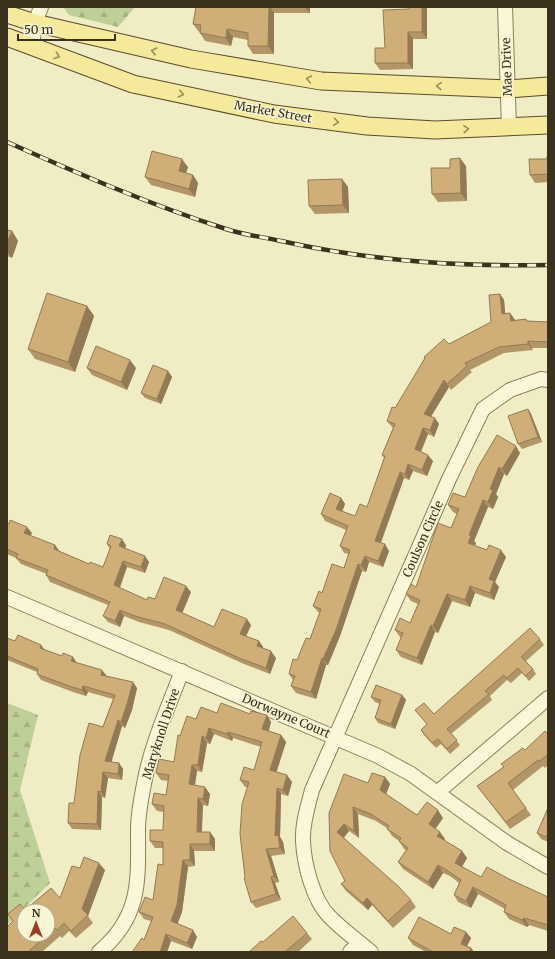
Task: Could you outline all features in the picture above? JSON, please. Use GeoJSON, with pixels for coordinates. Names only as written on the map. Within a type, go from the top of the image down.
{"type":"FeatureCollection","features":[{"type":"Feature","properties":{"kind":"main road"},"geometry":{"type":"LineString","coordinates":[[7,14],[35,23],[191,59],[321,81],[508,89],[548,86]]}},
{"type":"Feature","properties":{"kind":"main road","name":"Market Street"},"geometry":{"type":"LineString","coordinates":[[7,38],[133,84],[274,114],[367,126],[435,130],[548,125]]}},
{"type":"Feature","properties":{"kind":"street"},"geometry":{"type":"LineString","coordinates":[[32,47],[35,23],[41,7]]}},
{"type":"Feature","properties":{"kind":"street","name":"Mae Drive"},"geometry":{"type":"LineString","coordinates":[[505,7],[509,127]]}},
{"type":"Feature","properties":{"kind":"street","name":"Coulson Circle"},"geometry":{"type":"LineString","coordinates":[[371,952],[355,947],[328,915],[317,896],[306,865],[303,841],[306,815],[312,790],[337,737],[450,479],[483,409],[510,390],[541,379],[548,380]]}},
{"type":"Feature","properties":{"kind":"street","name":"Dorwayne Court"},"geometry":{"type":"LineString","coordinates":[[7,597],[337,737],[411,774],[507,843],[548,866]]}},
{"type":"Feature","properties":{"kind":"street","name":"Maryknoll Drive"},"geometry":{"type":"LineString","coordinates":[[99,952],[120,929],[130,910],[137,890],[139,868],[138,828],[144,784],[156,740],[182,671]]}},
{"type":"Feature","properties":{"kind":"street"},"geometry":{"type":"LineString","coordinates":[[438,792],[548,698]]}},
{"type":"Feature","properties":{"kind":"green space"},"geometry":{"type":"Polygon","coordinates":[[[63,7],[135,7],[118,27],[69,15],[63,7]]]}},
{"type":"Feature","properties":{"kind":"green space"},"geometry":{"type":"Polygon","coordinates":[[[7,703],[38,715],[20,790],[50,883],[30,903],[16,903],[16,916],[7,925],[7,703]]]}},
{"type":"Feature","properties":{"kind":"building"},"geometry":{"type":"Polygon","coordinates":[[[196,7],[269,7],[268,46],[248,46],[248,33],[227,29],[226,38],[200,33],[201,25],[193,24],[196,7]]]}},
{"type":"Feature","properties":{"kind":"building"},"geometry":{"type":"Polygon","coordinates":[[[409,7],[422,7],[422,32],[408,32],[408,63],[375,63],[375,48],[385,48],[383,10],[409,9],[409,7]]]}},
{"type":"Feature","properties":{"kind":"building"},"geometry":{"type":"Polygon","coordinates":[[[152,151],[182,159],[179,171],[193,175],[189,189],[145,177],[152,151]]]}},
{"type":"Feature","properties":{"kind":"building"},"geometry":{"type":"Polygon","coordinates":[[[547,156],[548,174],[530,175],[529,159],[547,159],[547,156]]]}},
{"type":"Feature","properties":{"kind":"building"},"geometry":{"type":"Polygon","coordinates":[[[460,158],[461,193],[432,194],[431,168],[450,168],[450,159],[460,158]]]}},
{"type":"Feature","properties":{"kind":"building"},"geometry":{"type":"Polygon","coordinates":[[[342,179],[343,205],[309,206],[308,180],[342,179]]]}},
{"type":"Feature","properties":{"kind":"building"},"geometry":{"type":"Polygon","coordinates":[[[7,230],[12,231],[7,243],[7,230]]]}},
{"type":"Feature","properties":{"kind":"building"},"geometry":{"type":"Polygon","coordinates":[[[47,293],[87,306],[68,362],[28,349],[47,293]]]}},
{"type":"Feature","properties":{"kind":"building"},"geometry":{"type":"Polygon","coordinates":[[[500,294],[502,314],[510,313],[511,321],[526,319],[526,321],[548,322],[548,342],[528,341],[528,344],[499,347],[465,363],[467,366],[447,384],[444,380],[424,414],[435,418],[430,430],[423,428],[415,449],[428,455],[422,470],[408,464],[405,474],[400,472],[375,541],[385,544],[378,561],[365,556],[361,565],[358,564],[336,630],[323,659],[322,658],[311,692],[291,686],[295,676],[289,674],[293,659],[297,660],[306,638],[310,639],[321,609],[313,606],[319,591],[322,593],[332,564],[344,568],[350,550],[340,546],[348,526],[321,514],[330,493],[341,498],[336,509],[355,516],[360,504],[367,507],[385,456],[382,455],[395,424],[387,421],[392,407],[395,408],[425,358],[424,357],[444,339],[449,344],[491,322],[489,295],[500,294]]]}},
{"type":"Feature","properties":{"kind":"building"},"geometry":{"type":"Polygon","coordinates":[[[96,346],[130,360],[121,382],[87,368],[96,346]]]}},
{"type":"Feature","properties":{"kind":"building"},"geometry":{"type":"Polygon","coordinates":[[[153,365],[168,371],[157,399],[141,393],[153,365]]]}},
{"type":"Feature","properties":{"kind":"building"},"geometry":{"type":"Polygon","coordinates":[[[528,409],[538,437],[518,444],[508,416],[528,409]]]}},
{"type":"Feature","properties":{"kind":"building"},"geometry":{"type":"Polygon","coordinates":[[[497,435],[516,446],[502,469],[499,467],[490,489],[493,490],[488,502],[483,500],[469,535],[471,536],[468,543],[487,550],[489,545],[501,550],[489,579],[494,581],[490,593],[470,586],[465,600],[447,594],[433,626],[431,625],[417,658],[396,650],[403,633],[395,630],[400,618],[410,623],[420,600],[406,594],[411,584],[416,587],[438,523],[451,528],[459,509],[448,505],[453,493],[465,497],[478,467],[497,435]]]}},
{"type":"Feature","properties":{"kind":"building"},"geometry":{"type":"Polygon","coordinates":[[[10,520],[27,527],[24,533],[55,545],[54,549],[89,564],[90,562],[103,567],[111,546],[107,544],[110,535],[122,539],[119,546],[145,556],[141,567],[123,561],[114,585],[147,600],[148,597],[155,599],[164,577],[186,586],[176,610],[214,627],[222,609],[247,619],[240,634],[259,641],[257,646],[271,651],[266,668],[239,658],[165,624],[135,616],[120,610],[115,621],[103,616],[110,602],[46,575],[48,570],[16,558],[18,554],[7,549],[7,523],[9,524],[10,520]]]}},
{"type":"Feature","properties":{"kind":"building"},"geometry":{"type":"Polygon","coordinates":[[[530,628],[540,639],[521,657],[533,669],[525,676],[518,668],[507,678],[504,675],[485,691],[489,694],[447,729],[457,740],[447,749],[438,739],[432,743],[421,730],[427,724],[415,710],[424,703],[434,714],[530,628]]]}},
{"type":"Feature","properties":{"kind":"building"},"geometry":{"type":"Polygon","coordinates":[[[18,635],[41,645],[40,648],[62,656],[63,653],[73,657],[71,661],[102,670],[101,675],[133,682],[121,722],[118,720],[105,761],[119,763],[118,774],[103,772],[101,792],[98,791],[97,824],[68,823],[69,803],[74,803],[80,755],[89,723],[103,727],[115,695],[83,686],[82,690],[69,686],[37,674],[38,669],[7,656],[7,638],[15,641],[18,635]]]}},
{"type":"Feature","properties":{"kind":"building"},"geometry":{"type":"Polygon","coordinates":[[[376,685],[402,695],[391,724],[375,718],[381,700],[371,697],[376,685]]]}},
{"type":"Feature","properties":{"kind":"building"},"geometry":{"type":"Polygon","coordinates":[[[221,703],[250,714],[251,711],[267,715],[262,729],[281,735],[270,770],[287,775],[283,790],[277,788],[275,836],[278,835],[280,848],[266,849],[274,876],[271,877],[276,894],[251,902],[244,878],[240,834],[242,804],[249,782],[240,780],[244,767],[254,770],[262,742],[228,732],[227,734],[209,728],[206,738],[202,736],[198,765],[192,765],[189,784],[205,787],[203,799],[198,798],[197,832],[210,832],[210,844],[190,844],[190,860],[183,860],[177,905],[171,921],[193,930],[187,943],[166,934],[160,952],[132,952],[142,938],[144,940],[153,917],[139,912],[145,897],[153,900],[158,864],[163,865],[163,842],[150,841],[150,830],[163,830],[164,806],[152,804],[154,793],[166,795],[169,775],[156,773],[159,759],[174,762],[178,735],[180,736],[187,716],[196,719],[201,707],[217,713],[221,703]]]}},
{"type":"Feature","properties":{"kind":"building"},"geometry":{"type":"Polygon","coordinates":[[[545,731],[548,734],[548,754],[508,783],[526,808],[506,822],[477,786],[504,767],[501,764],[523,748],[525,750],[545,731]]]}},
{"type":"Feature","properties":{"kind":"building"},"geometry":{"type":"Polygon","coordinates":[[[372,773],[385,777],[380,790],[417,815],[427,802],[438,810],[429,824],[440,832],[437,836],[462,851],[455,863],[481,877],[487,867],[548,897],[548,925],[524,918],[522,920],[504,912],[506,905],[473,887],[466,901],[454,895],[461,880],[438,865],[428,882],[398,862],[408,848],[399,841],[401,838],[387,829],[389,826],[371,814],[353,807],[354,831],[344,824],[337,832],[398,886],[411,900],[388,921],[367,898],[363,903],[341,884],[345,881],[330,851],[329,813],[344,774],[368,783],[372,773]]]}},
{"type":"Feature","properties":{"kind":"building"},"geometry":{"type":"Polygon","coordinates":[[[548,808],[548,833],[546,837],[537,833],[548,808]]]}},
{"type":"Feature","properties":{"kind":"building"},"geometry":{"type":"Polygon","coordinates":[[[84,857],[99,863],[82,909],[88,915],[71,931],[64,923],[57,930],[56,903],[33,903],[51,888],[60,898],[72,866],[80,868],[84,857]]]}},
{"type":"Feature","properties":{"kind":"building"},"geometry":{"type":"Polygon","coordinates":[[[16,907],[16,943],[38,943],[28,952],[7,952],[7,927],[13,921],[8,914],[16,907]]]}},
{"type":"Feature","properties":{"kind":"building"},"geometry":{"type":"Polygon","coordinates":[[[293,916],[307,933],[285,952],[249,952],[261,941],[263,942],[293,916]]]}},
{"type":"Feature","properties":{"kind":"building"},"geometry":{"type":"Polygon","coordinates":[[[419,917],[451,934],[454,927],[466,932],[461,944],[471,948],[470,952],[433,952],[408,938],[419,917]]]}},
{"type":"Feature","properties":{"kind":"railway"},"geometry":{"type":"LineString","coordinates":[[7,142],[143,199],[198,220],[240,233],[314,248],[381,258],[447,264],[548,265]]}}]}
